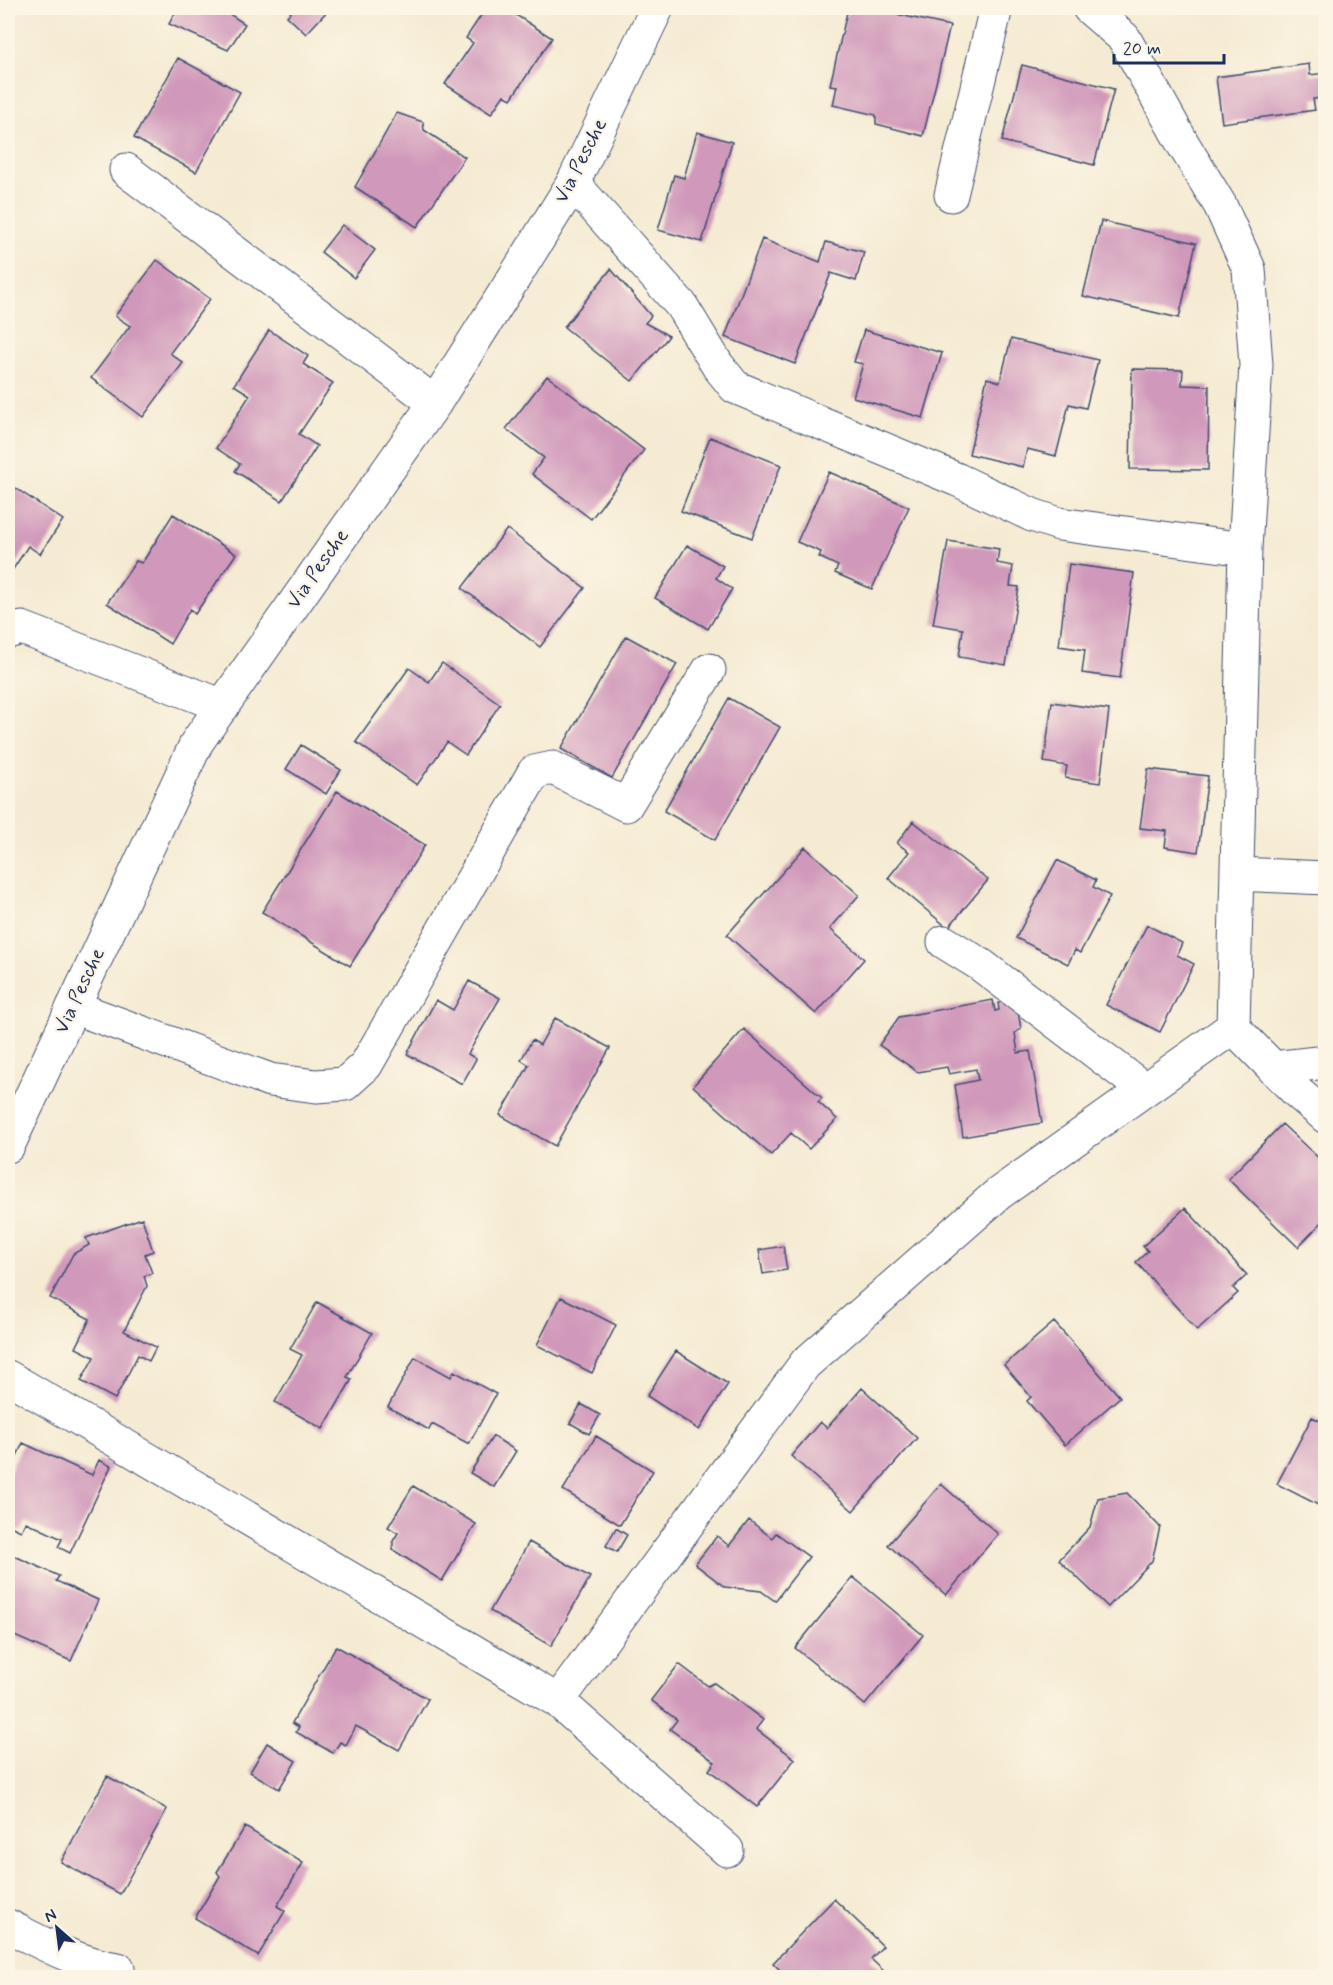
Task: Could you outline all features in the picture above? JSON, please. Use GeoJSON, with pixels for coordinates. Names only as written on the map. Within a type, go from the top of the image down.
{"type":"FeatureCollection","features":[{"type":"Feature","properties":{"kind":"street","name":"Via Pesche"},"geometry":{"type":"LineString","coordinates":[[8,1146],[197,742],[435,404],[573,183],[657,8]]}},
{"type":"Feature","properties":{"kind":"street"},"geometry":{"type":"LineString","coordinates":[[951,195],[996,8]]}},
{"type":"Feature","properties":{"kind":"street"},"geometry":{"type":"LineString","coordinates":[[1089,8],[1124,38],[1220,205],[1249,269],[1257,365],[1245,549],[1233,1027],[1326,1117]]}},
{"type":"Feature","properties":{"kind":"street"},"geometry":{"type":"LineString","coordinates":[[126,170],[435,404]]}},
{"type":"Feature","properties":{"kind":"street"},"geometry":{"type":"LineString","coordinates":[[573,183],[681,305],[718,366],[735,387],[958,480],[1032,515],[1059,524],[1245,549]]}},
{"type":"Feature","properties":{"kind":"street"},"geometry":{"type":"LineString","coordinates":[[8,632],[22,628],[223,706]]}},
{"type":"Feature","properties":{"kind":"street"},"geometry":{"type":"LineString","coordinates":[[73,1007],[270,1080],[316,1086],[345,1084],[366,1065],[534,772],[553,768],[626,805],[709,670]]}},
{"type":"Feature","properties":{"kind":"street"},"geometry":{"type":"LineString","coordinates":[[1237,874],[1326,878]]}},
{"type":"Feature","properties":{"kind":"street"},"geometry":{"type":"LineString","coordinates":[[944,942],[981,965],[1144,1089]]}},
{"type":"Feature","properties":{"kind":"street"},"geometry":{"type":"LineString","coordinates":[[558,1701],[805,1364],[998,1194],[1233,1027]]}},
{"type":"Feature","properties":{"kind":"street"},"geometry":{"type":"LineString","coordinates":[[1273,1068],[1326,1062]]}},
{"type":"Feature","properties":{"kind":"street"},"geometry":{"type":"LineString","coordinates":[[8,1377],[558,1701],[727,1850]]}},
{"type":"Feature","properties":{"kind":"street"},"geometry":{"type":"LineString","coordinates":[[8,1926],[62,1954],[94,1965],[118,1969]]}},
{"type":"Feature","properties":{"kind":"building"},"geometry":{"type":"Polygon","coordinates":[[[178,8],[220,8],[245,24],[228,50],[169,24],[178,8]]]}},
{"type":"Feature","properties":{"kind":"building"},"geometry":{"type":"Polygon","coordinates":[[[295,8],[330,8],[306,34],[287,16],[295,8]]]}},
{"type":"Feature","properties":{"kind":"building"},"geometry":{"type":"Polygon","coordinates":[[[486,8],[505,8],[552,38],[511,99],[504,95],[491,114],[445,84],[473,43],[466,38],[486,8]]]}},
{"type":"Feature","properties":{"kind":"building"},"geometry":{"type":"Polygon","coordinates":[[[848,8],[868,8],[950,26],[923,136],[876,124],[876,115],[833,105],[837,86],[830,85],[848,8]]]}},
{"type":"Feature","properties":{"kind":"building"},"geometry":{"type":"Polygon","coordinates":[[[178,58],[240,92],[196,172],[134,138],[178,58]]]}},
{"type":"Feature","properties":{"kind":"building"},"geometry":{"type":"Polygon","coordinates":[[[1309,64],[1310,75],[1326,73],[1326,97],[1313,99],[1315,110],[1222,123],[1216,77],[1309,64]]]}},
{"type":"Feature","properties":{"kind":"building"},"geometry":{"type":"Polygon","coordinates":[[[1022,65],[1114,89],[1094,165],[1002,141],[1022,65]]]}},
{"type":"Feature","properties":{"kind":"building"},"geometry":{"type":"Polygon","coordinates":[[[397,113],[423,122],[424,130],[465,157],[417,227],[355,187],[397,113]]]}},
{"type":"Feature","properties":{"kind":"building"},"geometry":{"type":"Polygon","coordinates":[[[697,132],[732,142],[702,242],[658,230],[674,175],[684,178],[697,132]]]}},
{"type":"Feature","properties":{"kind":"building"},"geometry":{"type":"Polygon","coordinates":[[[1101,221],[1196,243],[1179,318],[1083,296],[1101,221]]]}},
{"type":"Feature","properties":{"kind":"building"},"geometry":{"type":"Polygon","coordinates":[[[342,225],[375,250],[354,278],[321,252],[342,225]]]}},
{"type":"Feature","properties":{"kind":"building"},"geometry":{"type":"Polygon","coordinates":[[[762,239],[820,262],[826,242],[864,252],[856,281],[831,273],[795,364],[725,337],[762,239]]]}},
{"type":"Feature","properties":{"kind":"building"},"geometry":{"type":"Polygon","coordinates":[[[157,260],[210,299],[170,353],[183,363],[143,417],[91,378],[130,326],[115,316],[157,260]]]}},
{"type":"Feature","properties":{"kind":"building"},"geometry":{"type":"Polygon","coordinates":[[[611,269],[651,316],[645,323],[669,336],[632,381],[564,327],[611,269]]]}},
{"type":"Feature","properties":{"kind":"building"},"geometry":{"type":"Polygon","coordinates":[[[269,330],[308,356],[303,364],[333,383],[299,434],[317,446],[282,501],[235,471],[240,464],[216,448],[250,395],[234,385],[269,330]]]}},
{"type":"Feature","properties":{"kind":"building"},"geometry":{"type":"Polygon","coordinates":[[[864,330],[942,353],[923,418],[853,397],[863,364],[854,362],[864,330]]]}},
{"type":"Feature","properties":{"kind":"building"},"geometry":{"type":"Polygon","coordinates":[[[1011,339],[1098,360],[1086,408],[1069,404],[1056,456],[1027,449],[1023,467],[969,454],[987,378],[1000,382],[1011,339]]]}},
{"type":"Feature","properties":{"kind":"building"},"geometry":{"type":"Polygon","coordinates":[[[1132,369],[1183,370],[1182,385],[1209,386],[1208,470],[1130,469],[1132,369]]]}},
{"type":"Feature","properties":{"kind":"building"},"geometry":{"type":"Polygon","coordinates":[[[547,376],[644,450],[591,519],[532,474],[544,458],[506,429],[547,376]]]}},
{"type":"Feature","properties":{"kind":"building"},"geometry":{"type":"Polygon","coordinates":[[[710,437],[781,465],[752,538],[681,511],[710,437]]]}},
{"type":"Feature","properties":{"kind":"building"},"geometry":{"type":"Polygon","coordinates":[[[829,472],[909,507],[872,589],[835,573],[838,566],[819,557],[821,552],[797,542],[829,472]]]}},
{"type":"Feature","properties":{"kind":"building"},"geometry":{"type":"Polygon","coordinates":[[[8,483],[63,520],[40,554],[28,546],[8,577],[8,483]]]}},
{"type":"Feature","properties":{"kind":"building"},"geometry":{"type":"Polygon","coordinates":[[[173,514],[236,554],[195,614],[190,609],[170,644],[107,603],[136,561],[142,563],[173,514]]]}},
{"type":"Feature","properties":{"kind":"building"},"geometry":{"type":"Polygon","coordinates":[[[507,529],[585,588],[540,647],[462,588],[507,529]]]}},
{"type":"Feature","properties":{"kind":"building"},"geometry":{"type":"Polygon","coordinates":[[[948,541],[999,549],[997,563],[1013,566],[1010,586],[1019,587],[1006,665],[959,657],[963,629],[933,624],[948,541]]]}},
{"type":"Feature","properties":{"kind":"building"},"geometry":{"type":"Polygon","coordinates":[[[687,545],[723,566],[716,578],[732,589],[708,629],[655,598],[687,545]]]}},
{"type":"Feature","properties":{"kind":"building"},"geometry":{"type":"Polygon","coordinates":[[[1069,564],[1134,573],[1120,678],[1082,673],[1085,650],[1059,646],[1069,564]]]}},
{"type":"Feature","properties":{"kind":"building"},"geometry":{"type":"Polygon","coordinates":[[[626,636],[677,664],[612,778],[561,749],[626,636]]]}},
{"type":"Feature","properties":{"kind":"building"},"geometry":{"type":"Polygon","coordinates":[[[442,663],[500,704],[466,755],[447,742],[417,785],[356,742],[409,668],[429,682],[442,663]]]}},
{"type":"Feature","properties":{"kind":"building"},"geometry":{"type":"Polygon","coordinates":[[[729,698],[780,727],[715,840],[664,811],[729,698]]]}},
{"type":"Feature","properties":{"kind":"building"},"geometry":{"type":"Polygon","coordinates":[[[1052,702],[1109,710],[1100,783],[1065,778],[1067,766],[1044,762],[1052,702]]]}},
{"type":"Feature","properties":{"kind":"building"},"geometry":{"type":"Polygon","coordinates":[[[301,745],[341,770],[326,794],[286,769],[301,745]]]}},
{"type":"Feature","properties":{"kind":"building"},"geometry":{"type":"Polygon","coordinates":[[[1148,769],[1208,776],[1198,852],[1165,847],[1167,831],[1140,828],[1148,769]]]}},
{"type":"Feature","properties":{"kind":"building"},"geometry":{"type":"Polygon","coordinates":[[[337,791],[425,845],[350,966],[262,912],[337,791]]]}},
{"type":"Feature","properties":{"kind":"building"},"geometry":{"type":"Polygon","coordinates":[[[913,821],[988,880],[948,928],[888,878],[909,852],[897,843],[913,821]]]}},
{"type":"Feature","properties":{"kind":"building"},"geometry":{"type":"Polygon","coordinates":[[[805,847],[859,895],[830,929],[864,959],[816,1014],[727,935],[805,847]]]}},
{"type":"Feature","properties":{"kind":"building"},"geometry":{"type":"Polygon","coordinates":[[[1057,860],[1096,880],[1093,887],[1110,896],[1080,953],[1075,950],[1068,964],[1016,938],[1057,860]]]}},
{"type":"Feature","properties":{"kind":"building"},"geometry":{"type":"Polygon","coordinates":[[[1147,925],[1182,943],[1177,955],[1194,964],[1160,1032],[1106,1005],[1147,925]]]}},
{"type":"Feature","properties":{"kind":"building"},"geometry":{"type":"Polygon","coordinates":[[[469,981],[500,998],[468,1054],[476,1059],[462,1084],[407,1054],[436,1000],[453,1010],[469,981]]]}},
{"type":"Feature","properties":{"kind":"building"},"geometry":{"type":"Polygon","coordinates":[[[1016,999],[1021,1029],[1015,1033],[1018,1053],[1030,1051],[1042,1123],[963,1137],[955,1085],[978,1080],[976,1069],[949,1074],[947,1067],[918,1072],[879,1045],[899,1017],[993,1000],[995,1011],[999,1010],[998,1003],[1016,999]]]}},
{"type":"Feature","properties":{"kind":"building"},"geometry":{"type":"Polygon","coordinates":[[[555,1018],[610,1048],[555,1146],[500,1115],[529,1065],[521,1060],[532,1040],[540,1045],[555,1018]]]}},
{"type":"Feature","properties":{"kind":"building"},"geometry":{"type":"Polygon","coordinates":[[[744,1029],[822,1098],[818,1102],[837,1119],[809,1149],[791,1133],[771,1155],[693,1086],[744,1029]]]}},
{"type":"Feature","properties":{"kind":"building"},"geometry":{"type":"Polygon","coordinates":[[[1282,1124],[1326,1165],[1326,1218],[1298,1247],[1228,1179],[1282,1124]]]}},
{"type":"Feature","properties":{"kind":"building"},"geometry":{"type":"Polygon","coordinates":[[[1185,1208],[1247,1275],[1233,1288],[1238,1293],[1197,1330],[1136,1262],[1148,1251],[1143,1246],[1185,1208]]]}},
{"type":"Feature","properties":{"kind":"building"},"geometry":{"type":"Polygon","coordinates":[[[142,1218],[153,1251],[145,1254],[152,1273],[144,1276],[147,1286],[124,1331],[156,1347],[149,1361],[138,1355],[115,1399],[81,1381],[94,1357],[76,1348],[90,1319],[50,1298],[73,1254],[89,1245],[86,1238],[142,1218]]]}},
{"type":"Feature","properties":{"kind":"building"},"geometry":{"type":"Polygon","coordinates":[[[783,1246],[787,1270],[763,1274],[759,1250],[783,1246]]]}},
{"type":"Feature","properties":{"kind":"building"},"geometry":{"type":"Polygon","coordinates":[[[561,1297],[616,1325],[592,1373],[537,1345],[561,1297]]]}},
{"type":"Feature","properties":{"kind":"building"},"geometry":{"type":"Polygon","coordinates":[[[317,1302],[372,1333],[347,1377],[352,1379],[323,1429],[275,1402],[302,1355],[290,1349],[317,1302]]]}},
{"type":"Feature","properties":{"kind":"building"},"geometry":{"type":"Polygon","coordinates":[[[1054,1322],[1120,1397],[1065,1445],[1027,1401],[1031,1397],[1004,1365],[1054,1322]]]}},
{"type":"Feature","properties":{"kind":"building"},"geometry":{"type":"Polygon","coordinates":[[[676,1351],[728,1384],[699,1430],[647,1396],[676,1351]]]}},
{"type":"Feature","properties":{"kind":"building"},"geometry":{"type":"Polygon","coordinates":[[[415,1357],[451,1377],[454,1371],[496,1394],[469,1444],[432,1424],[429,1430],[388,1407],[415,1357]]]}},
{"type":"Feature","properties":{"kind":"building"},"geometry":{"type":"Polygon","coordinates":[[[862,1388],[917,1438],[853,1511],[791,1456],[820,1422],[827,1428],[862,1388]]]}},
{"type":"Feature","properties":{"kind":"building"},"geometry":{"type":"Polygon","coordinates":[[[581,1404],[600,1415],[589,1434],[570,1423],[581,1404]]]}},
{"type":"Feature","properties":{"kind":"building"},"geometry":{"type":"Polygon","coordinates":[[[1312,1417],[1326,1424],[1326,1509],[1277,1484],[1312,1417]]]}},
{"type":"Feature","properties":{"kind":"building"},"geometry":{"type":"Polygon","coordinates":[[[493,1436],[516,1451],[494,1487],[470,1473],[493,1436]]]}},
{"type":"Feature","properties":{"kind":"building"},"geometry":{"type":"Polygon","coordinates":[[[596,1436],[653,1471],[620,1525],[563,1490],[596,1436]]]}},
{"type":"Feature","properties":{"kind":"building"},"geometry":{"type":"Polygon","coordinates":[[[23,1443],[92,1475],[99,1460],[111,1466],[70,1553],[58,1547],[62,1539],[26,1522],[21,1531],[8,1525],[8,1475],[23,1443]]]}},
{"type":"Feature","properties":{"kind":"building"},"geometry":{"type":"Polygon","coordinates":[[[941,1484],[998,1534],[946,1595],[888,1545],[941,1484]]]}},
{"type":"Feature","properties":{"kind":"building"},"geometry":{"type":"Polygon","coordinates":[[[413,1486],[476,1524],[442,1581],[393,1550],[393,1541],[398,1533],[388,1527],[413,1486]]]}},
{"type":"Feature","properties":{"kind":"building"},"geometry":{"type":"Polygon","coordinates":[[[1127,1493],[1160,1527],[1152,1561],[1108,1607],[1059,1560],[1090,1527],[1098,1498],[1127,1493]]]}},
{"type":"Feature","properties":{"kind":"building"},"geometry":{"type":"Polygon","coordinates":[[[749,1520],[772,1538],[776,1533],[809,1557],[775,1601],[761,1591],[725,1587],[695,1564],[717,1536],[729,1546],[749,1520]]]}},
{"type":"Feature","properties":{"kind":"building"},"geometry":{"type":"Polygon","coordinates":[[[616,1528],[627,1535],[617,1552],[606,1546],[616,1528]]]}},
{"type":"Feature","properties":{"kind":"building"},"geometry":{"type":"Polygon","coordinates":[[[529,1542],[590,1577],[551,1646],[490,1611],[529,1542]]]}},
{"type":"Feature","properties":{"kind":"building"},"geometry":{"type":"Polygon","coordinates":[[[8,1553],[59,1576],[56,1581],[98,1600],[71,1661],[10,1634],[14,1626],[8,1623],[8,1553]]]}},
{"type":"Feature","properties":{"kind":"building"},"geometry":{"type":"Polygon","coordinates":[[[853,1577],[923,1635],[865,1705],[795,1648],[853,1577]]]}},
{"type":"Feature","properties":{"kind":"building"},"geometry":{"type":"Polygon","coordinates":[[[336,1646],[428,1699],[399,1750],[356,1726],[346,1745],[340,1742],[333,1753],[296,1732],[299,1727],[292,1723],[336,1646]]]}},
{"type":"Feature","properties":{"kind":"building"},"geometry":{"type":"Polygon","coordinates":[[[679,1664],[708,1686],[714,1683],[763,1720],[756,1729],[795,1759],[757,1807],[709,1770],[715,1762],[670,1729],[677,1720],[651,1700],[679,1664]]]}},
{"type":"Feature","properties":{"kind":"building"},"geometry":{"type":"Polygon","coordinates":[[[267,1743],[296,1761],[279,1789],[250,1772],[267,1743]]]}},
{"type":"Feature","properties":{"kind":"building"},"geometry":{"type":"Polygon","coordinates":[[[107,1776],[167,1809],[120,1894],[61,1862],[107,1776]]]}},
{"type":"Feature","properties":{"kind":"building"},"geometry":{"type":"Polygon","coordinates":[[[245,1827],[303,1863],[277,1906],[285,1911],[258,1956],[195,1918],[220,1876],[217,1872],[245,1827]]]}},
{"type":"Feature","properties":{"kind":"building"},"geometry":{"type":"Polygon","coordinates":[[[834,1899],[883,1946],[871,1959],[888,1975],[886,1978],[788,1978],[773,1963],[834,1899]]]}}]}
